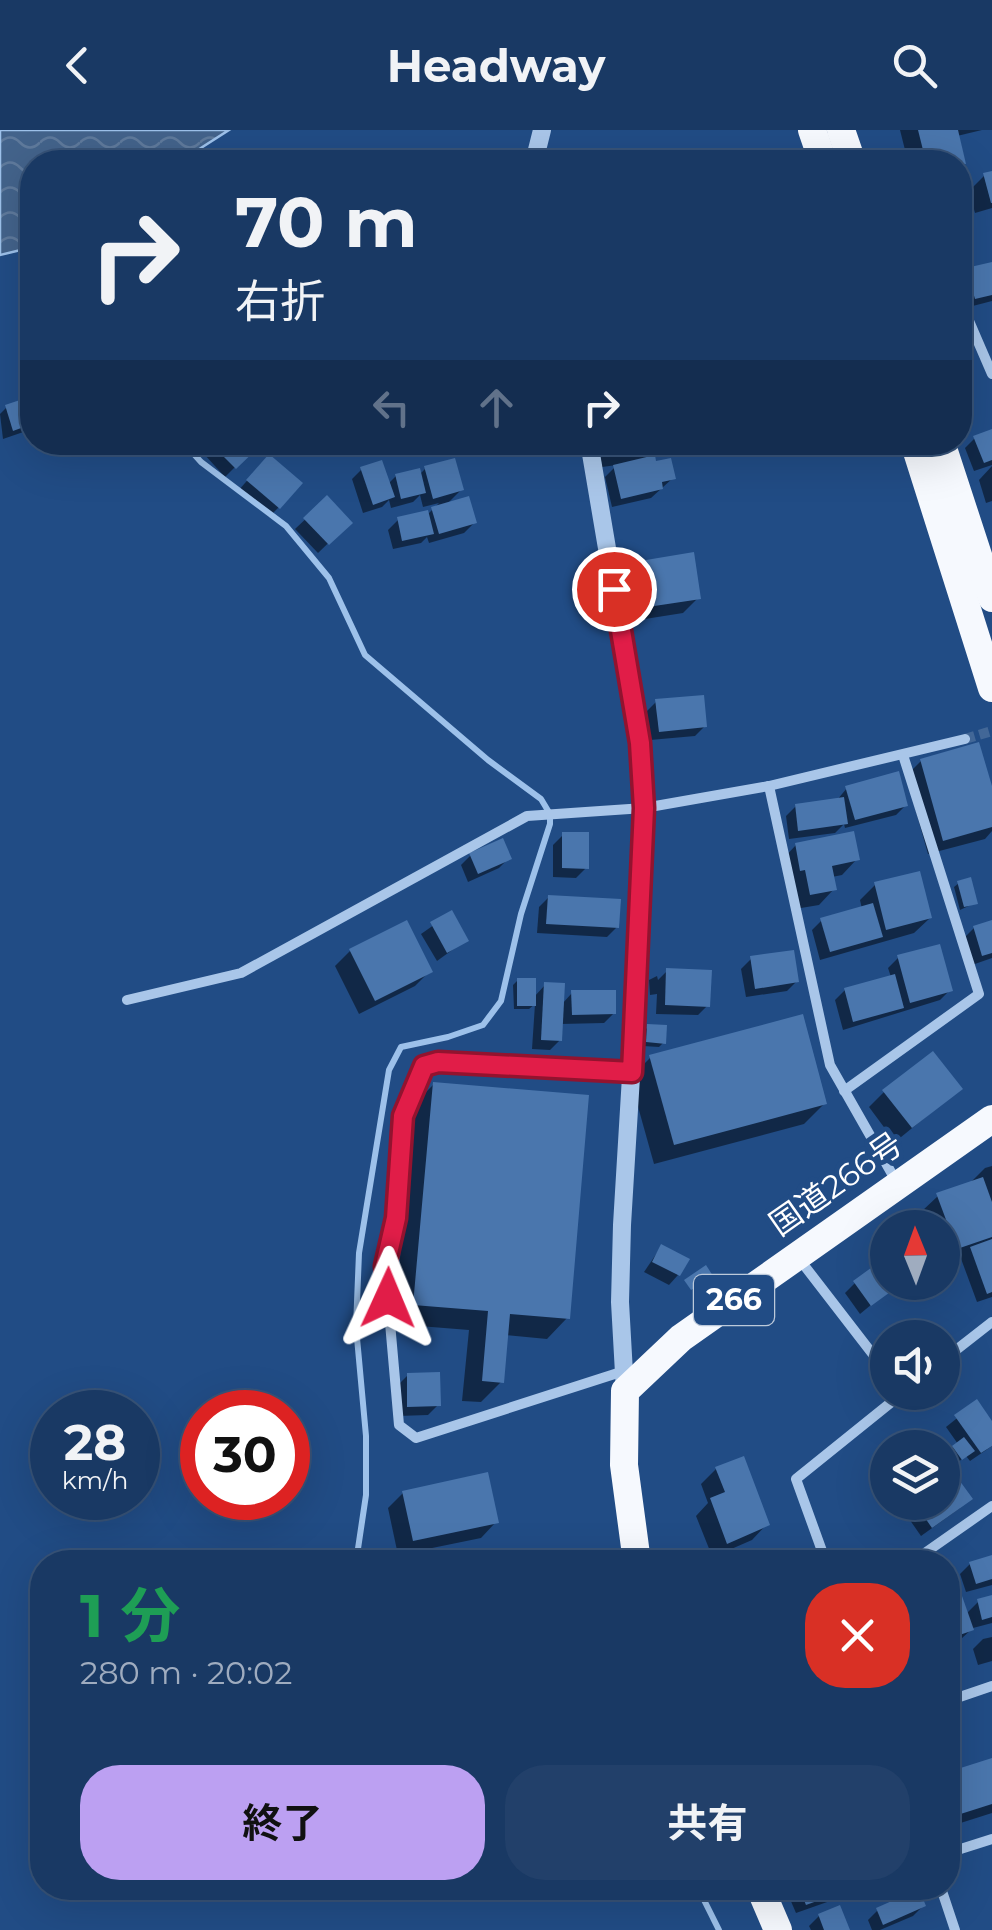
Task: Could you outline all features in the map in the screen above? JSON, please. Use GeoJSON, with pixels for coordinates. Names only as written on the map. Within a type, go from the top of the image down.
{"type":"FeatureCollection","features":[{"type":"Feature","properties":{"kind":"highway"},"geometry":{"type":"LineString","coordinates":[[918,455],[992,688]]}},
{"type":"Feature","properties":{"kind":"highway"},"geometry":{"type":"LineString","coordinates":[[945,455],[992,598]]}},
{"type":"Feature","properties":{"kind":"highway","name":"国道266号"},"geometry":{"type":"LineString","coordinates":[[624,1381],[992,1119]]}},
{"type":"Feature","properties":{"kind":"highway"},"geometry":{"type":"LineString","coordinates":[[624,1381],[624,1465],[635,1550]]}},
{"type":"Feature","properties":{"kind":"highway"},"geometry":{"type":"LineString","coordinates":[[765,1900],[778,1930]]}},
{"type":"Feature","properties":{"kind":"street"},"geometry":{"type":"LineString","coordinates":[[972,328],[992,374]]}},
{"type":"Feature","properties":{"kind":"street"},"geometry":{"type":"LineString","coordinates":[[591,455],[640,743],[644,808],[632,1072],[620,1302],[624,1381],[416,1438],[399,1426],[385,1266],[396,1218],[403,1116],[424,1066],[438,1062],[632,1072]]}},
{"type":"Feature","properties":{"kind":"street"},"geometry":{"type":"LineString","coordinates":[[127,1000],[241,973],[527,816],[644,808],[769,786],[965,739]]}},
{"type":"Feature","properties":{"kind":"street"},"geometry":{"type":"LineString","coordinates":[[844,1091],[980,994],[902,754]]}},
{"type":"Feature","properties":{"kind":"street"},"geometry":{"type":"LineString","coordinates":[[769,786],[830,1065],[898,1184]]}},
{"type":"Feature","properties":{"kind":"street"},"geometry":{"type":"LineString","coordinates":[[796,1256],[870,1351]]}},
{"type":"Feature","properties":{"kind":"street"},"geometry":{"type":"LineString","coordinates":[[960,1348],[992,1322]]}},
{"type":"Feature","properties":{"kind":"street"},"geometry":{"type":"LineString","coordinates":[[822,1550],[796,1479],[882,1410]]}},
{"type":"Feature","properties":{"kind":"street"},"geometry":{"type":"LineString","coordinates":[[929,1550],[992,1506]]}},
{"type":"Feature","properties":{"kind":"street"},"geometry":{"type":"LineString","coordinates":[[960,1697],[992,1686]]}},
{"type":"Feature","properties":{"kind":"street"},"geometry":{"type":"LineString","coordinates":[[960,1849],[992,1839]]}},
{"type":"Feature","properties":{"kind":"street"},"geometry":{"type":"LineString","coordinates":[[944,1900],[955,1930]]}},
{"type":"Feature","properties":{"kind":"water"},"geometry":{"type":"Polygon","coordinates":[[[0,130],[229,130],[198,150],[20,150],[20,250],[0,255],[0,130]]]}},
{"type":"Feature","properties":{"kind":"building"},"geometry":{"type":"Polygon","coordinates":[[[918,130],[958,130],[963,150],[923,150],[918,130]]]}},
{"type":"Feature","properties":{"kind":"building"},"geometry":{"type":"Polygon","coordinates":[[[992,171],[992,203],[991,203],[983,173],[992,171]]]}},
{"type":"Feature","properties":{"kind":"building"},"geometry":{"type":"Polygon","coordinates":[[[992,262],[992,295],[975,299],[972,267],[992,262]]]}},
{"type":"Feature","properties":{"kind":"building"},"geometry":{"type":"Polygon","coordinates":[[[20,400],[20,428],[13,431],[5,405],[20,400]]]}},
{"type":"Feature","properties":{"kind":"building"},"geometry":{"type":"Polygon","coordinates":[[[992,429],[992,460],[984,463],[973,436],[992,429]]]}},
{"type":"Feature","properties":{"kind":"building"},"geometry":{"type":"Polygon","coordinates":[[[222,455],[251,455],[236,469],[222,455]]]}},
{"type":"Feature","properties":{"kind":"building"},"geometry":{"type":"Polygon","coordinates":[[[270,455],[303,483],[280,509],[246,480],[270,455]]]}},
{"type":"Feature","properties":{"kind":"building"},"geometry":{"type":"Polygon","coordinates":[[[655,455],[656,461],[671,458],[676,479],[662,482],[663,489],[621,499],[613,465],[655,455]]]}},
{"type":"Feature","properties":{"kind":"building"},"geometry":{"type":"Polygon","coordinates":[[[455,458],[464,490],[433,499],[424,466],[455,458]]]}},
{"type":"Feature","properties":{"kind":"building"},"geometry":{"type":"Polygon","coordinates":[[[382,460],[395,497],[373,505],[360,467],[382,460]]]}},
{"type":"Feature","properties":{"kind":"building"},"geometry":{"type":"Polygon","coordinates":[[[420,468],[426,493],[401,499],[395,474],[420,468]]]}},
{"type":"Feature","properties":{"kind":"building"},"geometry":{"type":"Polygon","coordinates":[[[327,495],[353,523],[329,545],[303,518],[327,495]]]}},
{"type":"Feature","properties":{"kind":"building"},"geometry":{"type":"Polygon","coordinates":[[[469,496],[477,523],[439,534],[431,507],[469,496]]]}},
{"type":"Feature","properties":{"kind":"building"},"geometry":{"type":"Polygon","coordinates":[[[428,510],[434,534],[402,541],[397,517],[428,510]]]}},
{"type":"Feature","properties":{"kind":"building"},"geometry":{"type":"Polygon","coordinates":[[[694,552],[701,599],[641,608],[634,562],[694,552]]]}},
{"type":"Feature","properties":{"kind":"building"},"geometry":{"type":"Polygon","coordinates":[[[704,695],[707,727],[659,732],[655,699],[704,695]]]}},
{"type":"Feature","properties":{"kind":"building"},"geometry":{"type":"Polygon","coordinates":[[[979,742],[992,786],[992,827],[943,841],[920,759],[979,742]]]}},
{"type":"Feature","properties":{"kind":"building"},"geometry":{"type":"Polygon","coordinates":[[[899,771],[908,806],[855,820],[845,786],[899,771]]]}},
{"type":"Feature","properties":{"kind":"building"},"geometry":{"type":"Polygon","coordinates":[[[844,797],[848,824],[798,831],[795,804],[844,797]]]}},
{"type":"Feature","properties":{"kind":"building"},"geometry":{"type":"Polygon","coordinates":[[[854,831],[860,860],[832,866],[837,890],[810,895],[795,843],[854,831]]]}},
{"type":"Feature","properties":{"kind":"building"},"geometry":{"type":"Polygon","coordinates":[[[562,832],[589,832],[589,869],[562,868],[562,832]]]}},
{"type":"Feature","properties":{"kind":"building"},"geometry":{"type":"Polygon","coordinates":[[[503,838],[512,859],[478,874],[469,853],[503,838]]]}},
{"type":"Feature","properties":{"kind":"building"},"geometry":{"type":"Polygon","coordinates":[[[920,871],[932,918],[886,930],[874,882],[920,871]]]}},
{"type":"Feature","properties":{"kind":"building"},"geometry":{"type":"Polygon","coordinates":[[[971,877],[978,904],[964,907],[957,881],[971,877]]]}},
{"type":"Feature","properties":{"kind":"building"},"geometry":{"type":"Polygon","coordinates":[[[548,895],[621,899],[619,928],[546,924],[548,895]]]}},
{"type":"Feature","properties":{"kind":"building"},"geometry":{"type":"Polygon","coordinates":[[[873,903],[883,937],[830,952],[820,918],[873,903]]]}},
{"type":"Feature","properties":{"kind":"building"},"geometry":{"type":"Polygon","coordinates":[[[452,910],[469,941],[447,953],[430,922],[452,910]]]}},
{"type":"Feature","properties":{"kind":"building"},"geometry":{"type":"Polygon","coordinates":[[[407,920],[433,972],[375,1001],[349,949],[407,920]]]}},
{"type":"Feature","properties":{"kind":"building"},"geometry":{"type":"Polygon","coordinates":[[[992,920],[992,953],[982,956],[973,926],[992,920]]]}},
{"type":"Feature","properties":{"kind":"building"},"geometry":{"type":"Polygon","coordinates":[[[940,944],[953,991],[910,1003],[897,955],[940,944]]]}},
{"type":"Feature","properties":{"kind":"building"},"geometry":{"type":"Polygon","coordinates":[[[794,950],[799,982],[755,989],[750,956],[794,950]]]}},
{"type":"Feature","properties":{"kind":"building"},"geometry":{"type":"Polygon","coordinates":[[[666,968],[712,970],[710,1007],[665,1005],[666,968]]]}},
{"type":"Feature","properties":{"kind":"building"},"geometry":{"type":"Polygon","coordinates":[[[895,974],[904,1008],[853,1022],[844,988],[895,974]]]}},
{"type":"Feature","properties":{"kind":"building"},"geometry":{"type":"Polygon","coordinates":[[[517,978],[536,978],[536,1006],[517,1006],[517,978]]]}},
{"type":"Feature","properties":{"kind":"building"},"geometry":{"type":"Polygon","coordinates":[[[544,982],[565,983],[562,1041],[541,1040],[544,982]]]}},
{"type":"Feature","properties":{"kind":"building"},"geometry":{"type":"Polygon","coordinates":[[[571,990],[616,990],[616,1014],[572,1015],[571,990]]]}},
{"type":"Feature","properties":{"kind":"building"},"geometry":{"type":"Polygon","coordinates":[[[803,1014],[827,1104],[674,1145],[649,1055],[803,1014]]]}},
{"type":"Feature","properties":{"kind":"building"},"geometry":{"type":"Polygon","coordinates":[[[647,1024],[667,1025],[666,1044],[646,1042],[647,1024]]]}},
{"type":"Feature","properties":{"kind":"building"},"geometry":{"type":"Polygon","coordinates":[[[933,1051],[963,1089],[912,1128],[882,1090],[933,1051]]]}},
{"type":"Feature","properties":{"kind":"building"},"geometry":{"type":"Polygon","coordinates":[[[433,1082],[589,1095],[570,1319],[510,1314],[504,1383],[482,1381],[488,1311],[413,1305],[433,1082]]]}},
{"type":"Feature","properties":{"kind":"building"},"geometry":{"type":"Polygon","coordinates":[[[983,1177],[992,1202],[992,1237],[960,1248],[960,1210],[942,1210],[936,1193],[983,1177]]]}},
{"type":"Feature","properties":{"kind":"building"},"geometry":{"type":"Polygon","coordinates":[[[992,1239],[992,1292],[987,1294],[970,1247],[992,1239]]]}},
{"type":"Feature","properties":{"kind":"building"},"geometry":{"type":"Polygon","coordinates":[[[661,1244],[690,1259],[680,1276],[652,1262],[661,1244]]]}},
{"type":"Feature","properties":{"kind":"building"},"geometry":{"type":"Polygon","coordinates":[[[706,1265],[713,1276],[691,1290],[684,1280],[706,1265]]]}},
{"type":"Feature","properties":{"kind":"building"},"geometry":{"type":"Polygon","coordinates":[[[870,1269],[870,1300],[879,1300],[871,1306],[853,1281],[870,1269]]]}},
{"type":"Feature","properties":{"kind":"building"},"geometry":{"type":"Polygon","coordinates":[[[440,1372],[441,1406],[407,1407],[407,1373],[440,1372]]]}},
{"type":"Feature","properties":{"kind":"building"},"geometry":{"type":"Polygon","coordinates":[[[977,1399],[992,1421],[992,1446],[981,1453],[954,1415],[977,1399]]]}},
{"type":"Feature","properties":{"kind":"building"},"geometry":{"type":"Polygon","coordinates":[[[964,1437],[975,1451],[962,1460],[960,1457],[960,1440],[964,1437]]]}},
{"type":"Feature","properties":{"kind":"building"},"geometry":{"type":"Polygon","coordinates":[[[744,1456],[770,1525],[727,1544],[710,1498],[725,1492],[715,1467],[744,1456]]]}},
{"type":"Feature","properties":{"kind":"building"},"geometry":{"type":"Polygon","coordinates":[[[488,1472],[499,1523],[413,1541],[402,1491],[488,1472]]]}},
{"type":"Feature","properties":{"kind":"building"},"geometry":{"type":"Polygon","coordinates":[[[960,1481],[973,1499],[960,1508],[960,1481]]]}},
{"type":"Feature","properties":{"kind":"building"},"geometry":{"type":"Polygon","coordinates":[[[926,1520],[943,1520],[932,1528],[926,1520]]]}},
{"type":"Feature","properties":{"kind":"building"},"geometry":{"type":"Polygon","coordinates":[[[992,1555],[992,1579],[976,1584],[969,1562],[992,1555]]]}},
{"type":"Feature","properties":{"kind":"building"},"geometry":{"type":"Polygon","coordinates":[[[992,1595],[992,1617],[982,1620],[977,1599],[992,1595]]]}},
{"type":"Feature","properties":{"kind":"building"},"geometry":{"type":"Polygon","coordinates":[[[960,1597],[974,1630],[960,1635],[960,1597]]]}},
{"type":"Feature","properties":{"kind":"building"},"geometry":{"type":"Polygon","coordinates":[[[992,1758],[992,1804],[960,1814],[960,1768],[992,1758]]]}},
{"type":"Feature","properties":{"kind":"building"},"geometry":{"type":"Polygon","coordinates":[[[894,1900],[924,1900],[926,1906],[883,1925],[876,1908],[894,1900]]]}},
{"type":"Feature","properties":{"kind":"building"},"geometry":{"type":"Polygon","coordinates":[[[840,1905],[850,1930],[824,1930],[818,1914],[840,1905]]]}},
{"type":"Feature","properties":{"kind":"waterway"},"geometry":{"type":"LineString","coordinates":[[195,455],[286,526],[329,578],[365,655],[488,760],[541,799],[550,814],[501,1001],[483,1025],[401,1047],[389,1070],[359,1253],[356,1327],[366,1436],[366,1495],[358,1550]]}},
{"type":"Feature","properties":{"kind":"waterway"},"geometry":{"type":"LineString","coordinates":[[704,1900],[719,1930]]}},
{"type":"Feature","properties":{"kind":"tunnel"},"geometry":{"type":"LineString","coordinates":[[965,739],[992,731]]}},
{"type":"Feature","properties":{"kind":"route"},"geometry":{"type":"LineString","coordinates":[[388,1298],[385,1266],[396,1218],[403,1116],[424,1066],[438,1062],[632,1072],[644,808],[640,743],[614,589]]}}]}
